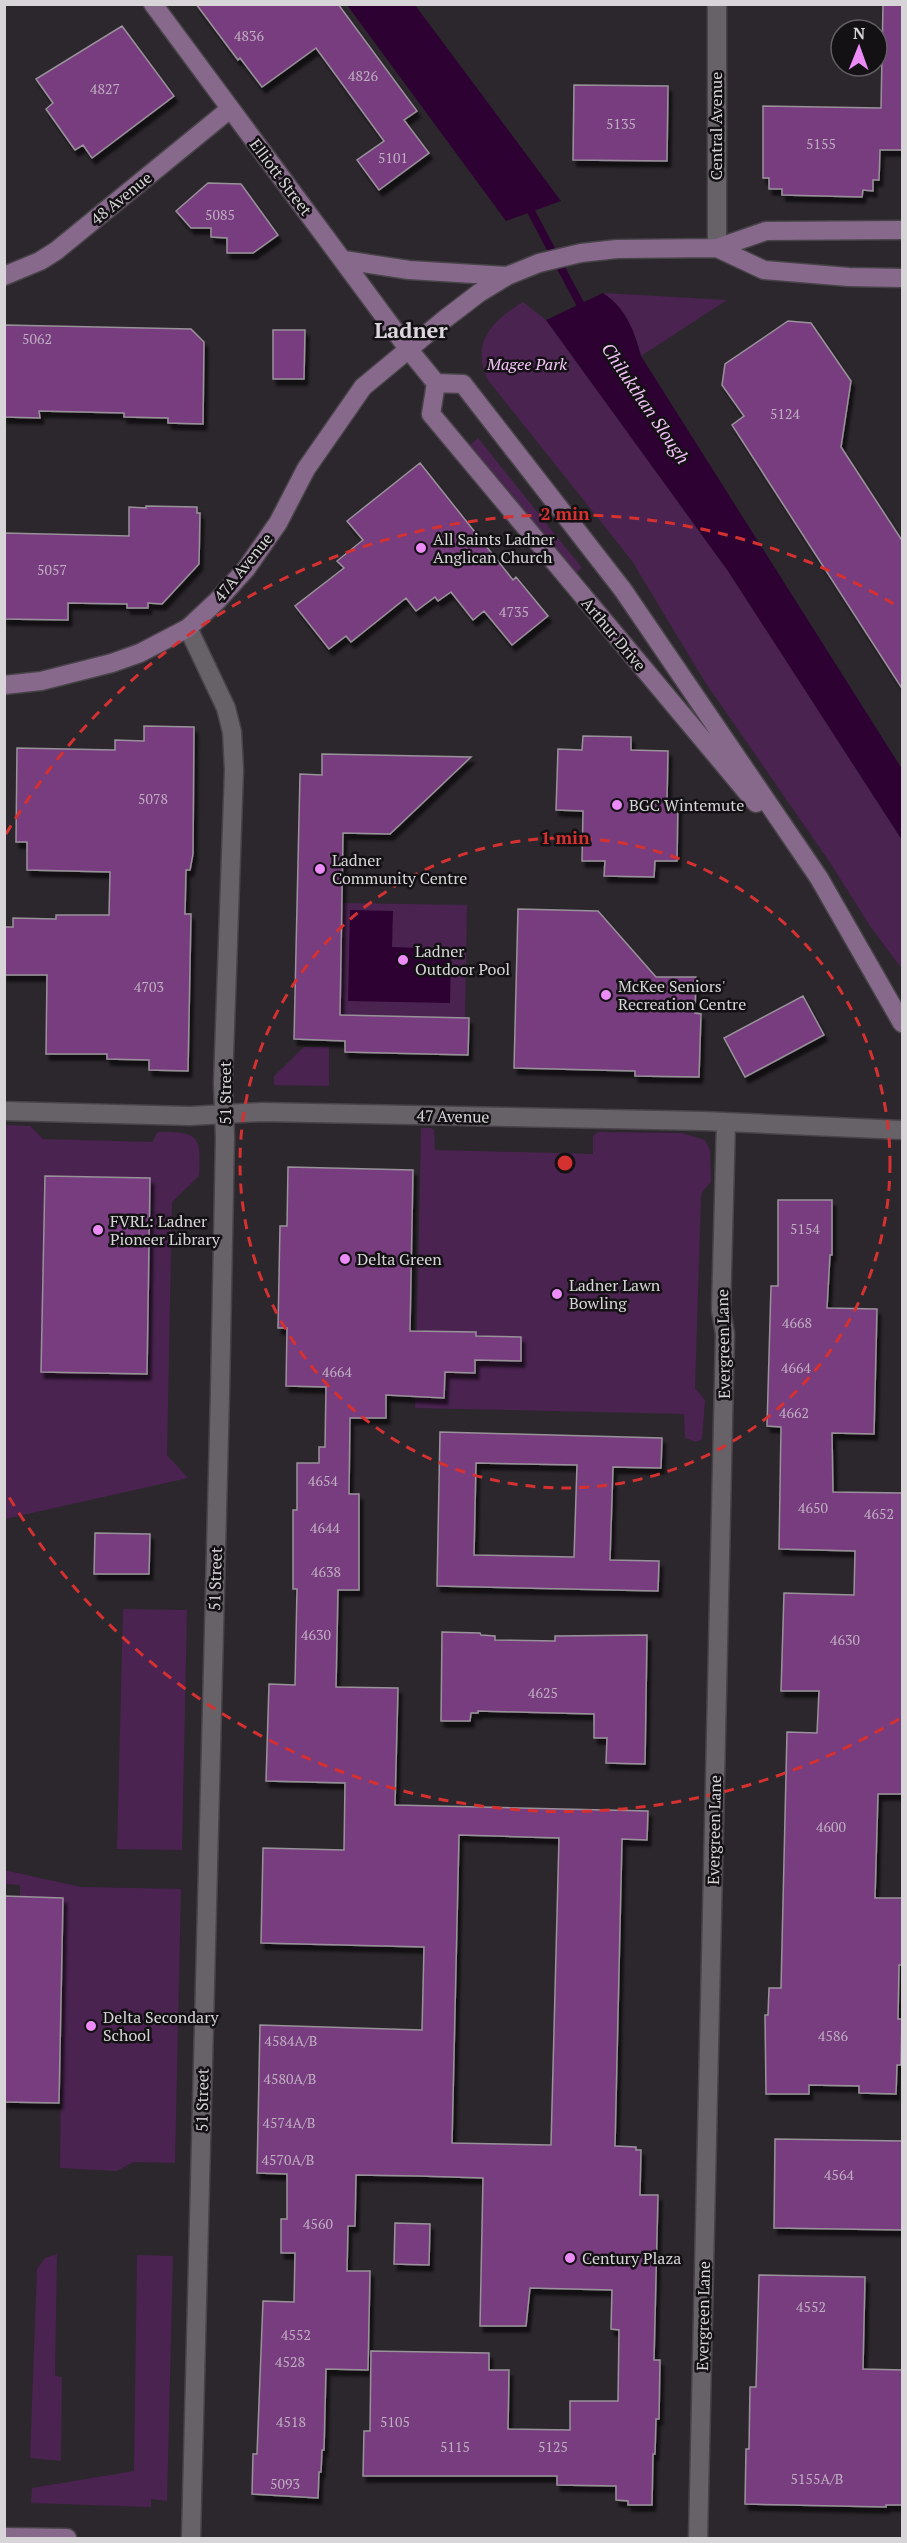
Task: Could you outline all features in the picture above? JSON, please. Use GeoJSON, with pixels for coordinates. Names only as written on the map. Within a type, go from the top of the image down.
{"type":"FeatureCollection","features":[{"type":"Feature","properties":{"kind":"main road","name":"Elliott Street"},"geometry":{"type":"LineString","coordinates":[[153,4],[409,350]]}},
{"type":"Feature","properties":{"kind":"main road","name":"48 Avenue"},"geometry":{"type":"LineString","coordinates":[[4,276],[32,266],[56,251],[230,109]]}},
{"type":"Feature","properties":{"kind":"main road"},"geometry":{"type":"LineString","coordinates":[[344,260],[409,270],[507,276],[551,260],[581,253],[658,248],[717,248],[766,231],[903,231]]}},
{"type":"Feature","properties":{"kind":"main road"},"geometry":{"type":"LineString","coordinates":[[717,248],[764,270],[849,277],[903,278]]}},
{"type":"Feature","properties":{"kind":"main road","name":"47A Avenue"},"geometry":{"type":"LineString","coordinates":[[4,685],[41,681],[112,663],[155,646],[188,628],[246,569],[279,523],[306,469],[363,387],[466,303],[507,276]]}},
{"type":"Feature","properties":{"kind":"main road"},"geometry":{"type":"LineString","coordinates":[[409,350],[436,383]]}},
{"type":"Feature","properties":{"kind":"main road","name":"Arthur Drive"},"geometry":{"type":"LineString","coordinates":[[819,878],[431,414],[436,383],[463,384],[623,590],[819,878],[903,1023]]}},
{"type":"Feature","properties":{"kind":"main road"},"geometry":{"type":"LineString","coordinates":[[4,2537],[67,2538]]}},
{"type":"Feature","properties":{"kind":"street","name":"Central Avenue"},"geometry":{"type":"LineString","coordinates":[[717,4],[717,248]]}},
{"type":"Feature","properties":{"kind":"street","name":"51 Street"},"geometry":{"type":"LineString","coordinates":[[188,628],[226,708],[233,744],[220,1392],[191,2538]]}},
{"type":"Feature","properties":{"kind":"street","name":"47 Avenue"},"geometry":{"type":"LineString","coordinates":[[4,1112],[190,1116],[262,1112],[726,1122],[903,1130]]}},
{"type":"Feature","properties":{"kind":"street","name":"Evergreen Lane"},"geometry":{"type":"LineString","coordinates":[[698,2538],[725,1346],[721,1310],[726,1122]]}},
{"type":"Feature","properties":{"kind":"green space"},"geometry":{"type":"Polygon","coordinates":[[[603,293],[727,300],[641,356],[628,321],[617,305],[603,293]]]}},
{"type":"Feature","properties":{"kind":"green space","name":"Magee Park"},"geometry":{"type":"Polygon","coordinates":[[[523,302],[546,320],[728,571],[902,840],[902,969],[870,926],[829,861],[705,682],[632,561],[488,380],[483,367],[482,355],[487,334],[502,317],[523,302]]]}},
{"type":"Feature","properties":{"kind":"green space"},"geometry":{"type":"Polygon","coordinates":[[[478,438],[582,568],[575,574],[470,445],[478,438]]]}},
{"type":"Feature","properties":{"kind":"green space","name":"Ladner Outdoor Pool"},"geometry":{"type":"Polygon","coordinates":[[[342,903],[467,905],[465,1017],[469,1018],[468,1055],[345,1053],[345,1041],[339,1041],[342,903]]]}},
{"type":"Feature","properties":{"kind":"green space"},"geometry":{"type":"Polygon","coordinates":[[[304,1047],[329,1047],[329,1086],[274,1085],[274,1076],[304,1047]]]}},
{"type":"Feature","properties":{"kind":"green space"},"geometry":{"type":"Polygon","coordinates":[[[5,1125],[30,1126],[43,1139],[152,1142],[158,1132],[172,1132],[190,1135],[195,1139],[199,1153],[199,1176],[172,1202],[167,1455],[188,1478],[5,1519],[5,1125]]]}},
{"type":"Feature","properties":{"kind":"green space","name":"Ladner Lawn Bowling"},"geometry":{"type":"Polygon","coordinates":[[[421,1128],[434,1130],[435,1150],[593,1154],[593,1136],[598,1132],[682,1133],[705,1140],[710,1150],[711,1182],[702,1192],[701,1198],[695,1388],[705,1400],[702,1439],[696,1442],[685,1438],[684,1414],[415,1408],[421,1128]]]}},
{"type":"Feature","properties":{"kind":"green space"},"geometry":{"type":"Polygon","coordinates":[[[123,1609],[187,1610],[182,1850],[117,1849],[123,1609]]]}},
{"type":"Feature","properties":{"kind":"green space"},"geometry":{"type":"Polygon","coordinates":[[[4,1870],[81,1887],[181,1889],[175,2163],[133,2162],[117,2171],[60,2168],[63,1898],[20,1897],[20,1885],[5,1884],[4,1870]]]}},
{"type":"Feature","properties":{"kind":"green space"},"geometry":{"type":"Polygon","coordinates":[[[57,2254],[55,2376],[62,2377],[61,2461],[30,2458],[37,2269],[45,2258],[57,2254]]]}},
{"type":"Feature","properties":{"kind":"green space"},"geometry":{"type":"Polygon","coordinates":[[[137,2255],[173,2256],[167,2501],[151,2499],[151,2507],[31,2503],[32,2488],[134,2471],[137,2255]]]}},
{"type":"Feature","properties":{"kind":"water"},"geometry":{"type":"Polygon","coordinates":[[[347,5],[415,5],[561,201],[506,221],[347,5]]]}},
{"type":"Feature","properties":{"kind":"water"},"geometry":{"type":"Polygon","coordinates":[[[603,293],[618,306],[628,320],[641,356],[902,769],[902,840],[728,571],[546,320],[603,293]]]}},
{"type":"Feature","properties":{"kind":"water"},"geometry":{"type":"Polygon","coordinates":[[[350,910],[393,911],[392,947],[451,949],[450,1003],[348,1001],[350,910]]]}},
{"type":"Feature","properties":{"kind":"building"},"geometry":{"type":"Polygon","coordinates":[[[196,4],[338,4],[417,111],[404,120],[429,153],[379,190],[357,160],[384,141],[316,48],[262,87],[240,58],[238,60],[196,4]]]}},
{"type":"Feature","properties":{"kind":"building"},"geometry":{"type":"Polygon","coordinates":[[[883,4],[903,4],[903,150],[880,150],[879,180],[873,180],[873,191],[863,190],[862,197],[782,195],[782,189],[769,189],[769,178],[763,178],[763,106],[881,108],[882,78],[889,78],[889,18],[883,18],[883,4]]]}},
{"type":"Feature","properties":{"kind":"building"},"geometry":{"type":"Polygon","coordinates":[[[122,26],[174,96],[92,158],[83,145],[75,150],[46,109],[53,103],[36,79],[122,26]]]}},
{"type":"Feature","properties":{"kind":"building"},"geometry":{"type":"Polygon","coordinates":[[[574,85],[668,86],[667,161],[573,160],[574,85]]]}},
{"type":"Feature","properties":{"kind":"building"},"geometry":{"type":"Polygon","coordinates":[[[208,183],[241,184],[278,235],[253,253],[227,253],[227,238],[211,237],[211,228],[191,228],[176,211],[208,183]]]}},
{"type":"Feature","properties":{"kind":"building"},"geometry":{"type":"Polygon","coordinates":[[[788,321],[811,323],[851,381],[841,447],[903,542],[903,690],[732,425],[744,416],[722,385],[725,364],[788,321]]]}},
{"type":"Feature","properties":{"kind":"building"},"geometry":{"type":"Polygon","coordinates":[[[4,325],[191,329],[204,342],[203,424],[168,423],[168,418],[124,417],[124,413],[39,411],[40,418],[4,417],[4,325]]]}},
{"type":"Feature","properties":{"kind":"building"},"geometry":{"type":"Polygon","coordinates":[[[273,330],[305,330],[304,379],[273,379],[273,330]]]}},
{"type":"Feature","properties":{"kind":"building","name":"All Saints Ladner Anglican Church"},"geometry":{"type":"Polygon","coordinates":[[[420,463],[513,580],[516,577],[548,616],[512,645],[484,611],[473,620],[451,592],[438,601],[435,597],[416,611],[406,598],[351,642],[346,636],[329,649],[295,606],[344,568],[337,561],[363,540],[347,521],[420,463]]]}},
{"type":"Feature","properties":{"kind":"building"},"geometry":{"type":"Polygon","coordinates":[[[146,506],[197,507],[197,513],[200,513],[199,564],[162,604],[148,603],[148,608],[127,608],[127,604],[68,603],[68,620],[4,619],[4,533],[129,536],[129,507],[146,508],[146,506]]]}},
{"type":"Feature","properties":{"kind":"building"},"geometry":{"type":"Polygon","coordinates":[[[144,726],[194,727],[193,854],[190,870],[186,870],[185,914],[191,914],[188,1071],[149,1070],[149,1060],[107,1059],[107,1054],[46,1054],[47,975],[4,975],[4,927],[13,927],[13,918],[56,919],[56,915],[109,915],[110,872],[27,870],[27,842],[16,842],[17,748],[115,750],[115,740],[144,741],[144,726]]]}},
{"type":"Feature","properties":{"kind":"building","name":"BGC Wintemute"},"geometry":{"type":"Polygon","coordinates":[[[583,736],[631,737],[631,750],[668,751],[667,800],[678,800],[677,861],[655,861],[654,877],[604,876],[605,861],[582,861],[583,811],[556,810],[558,749],[582,750],[583,736]]]}},
{"type":"Feature","properties":{"kind":"building","name":"Ladner Community Centre"},"geometry":{"type":"Polygon","coordinates":[[[322,754],[471,757],[390,834],[343,833],[340,1015],[469,1018],[468,1055],[345,1052],[345,1041],[294,1039],[300,774],[322,775],[322,754]]]}},
{"type":"Feature","properties":{"kind":"building","name":"McKee Seniors' Recreation Centre"},"geometry":{"type":"Polygon","coordinates":[[[518,909],[598,911],[656,977],[696,977],[695,1013],[701,1014],[699,1077],[635,1076],[635,1071],[514,1068],[518,909]]]}},
{"type":"Feature","properties":{"kind":"building"},"geometry":{"type":"Polygon","coordinates":[[[803,996],[824,1035],[745,1077],[724,1038],[803,996]]]}},
{"type":"Feature","properties":{"kind":"building"},"geometry":{"type":"Polygon","coordinates":[[[288,1167],[413,1170],[410,1331],[476,1332],[476,1336],[521,1337],[521,1361],[475,1360],[475,1373],[445,1372],[444,1398],[386,1395],[386,1418],[350,1418],[349,1494],[359,1494],[359,1590],[338,1590],[336,1687],[398,1688],[395,1805],[648,1811],[647,1840],[622,1839],[615,2146],[636,2147],[636,2150],[641,2150],[640,2195],[658,2195],[654,2360],[660,2360],[659,2419],[656,2419],[655,2454],[653,2454],[652,2505],[628,2505],[628,2501],[616,2500],[616,2486],[557,2485],[557,2476],[363,2476],[364,2431],[370,2431],[371,2351],[489,2353],[489,2370],[509,2370],[508,2429],[570,2430],[570,2401],[618,2401],[619,2330],[611,2329],[612,2290],[530,2288],[526,2326],[480,2326],[483,2178],[419,2176],[356,2175],[355,2226],[348,2226],[347,2271],[370,2271],[368,2370],[326,2369],[324,2450],[322,2450],[321,2472],[319,2472],[318,2498],[252,2494],[253,2454],[257,2454],[263,2301],[294,2302],[295,2253],[281,2253],[281,2219],[287,2219],[287,2174],[257,2173],[260,2025],[422,2030],[424,1947],[261,1943],[263,1848],[344,1850],[345,1783],[266,1781],[269,1684],[295,1685],[297,1589],[293,1589],[293,1510],[297,1510],[297,1463],[319,1463],[319,1447],[325,1447],[326,1387],[286,1386],[287,1328],[278,1328],[280,1226],[287,1226],[288,1167]],[[459,1835],[452,2143],[551,2145],[559,1838],[459,1835]]]}},
{"type":"Feature","properties":{"kind":"building"},"geometry":{"type":"Polygon","coordinates":[[[45,1176],[150,1178],[147,1374],[41,1372],[45,1176]]]}},
{"type":"Feature","properties":{"kind":"building"},"geometry":{"type":"Polygon","coordinates":[[[778,1200],[832,1200],[832,1255],[830,1255],[827,1308],[877,1309],[874,1434],[832,1433],[833,1492],[903,1493],[903,1794],[878,1794],[875,1898],[903,1898],[903,1965],[899,1965],[898,2019],[902,2019],[901,2065],[897,2065],[896,2094],[859,2093],[859,2086],[809,2085],[809,2094],[766,2094],[765,2015],[768,2015],[769,1988],[781,1988],[787,1732],[817,1733],[819,1691],[781,1691],[784,1593],[854,1595],[855,1551],[779,1549],[781,1427],[767,1426],[771,1286],[778,1286],[778,1200]]]}},
{"type":"Feature","properties":{"kind":"building"},"geometry":{"type":"Polygon","coordinates":[[[440,1432],[662,1438],[661,1468],[613,1467],[610,1560],[659,1561],[658,1591],[437,1586],[440,1432]],[[476,1463],[474,1555],[574,1557],[577,1465],[476,1463]]]}},
{"type":"Feature","properties":{"kind":"building"},"geometry":{"type":"Polygon","coordinates":[[[95,1533],[150,1534],[149,1574],[94,1574],[95,1533]]]}},
{"type":"Feature","properties":{"kind":"building"},"geometry":{"type":"Polygon","coordinates":[[[442,1632],[480,1633],[495,1636],[495,1640],[555,1641],[555,1636],[647,1635],[645,1764],[606,1763],[607,1738],[594,1738],[594,1714],[478,1711],[478,1713],[471,1713],[470,1721],[441,1721],[442,1632]]]}},
{"type":"Feature","properties":{"kind":"building"},"geometry":{"type":"Polygon","coordinates":[[[4,1896],[63,1898],[59,2103],[4,2102],[4,1896]]]}},
{"type":"Feature","properties":{"kind":"building"},"geometry":{"type":"Polygon","coordinates":[[[775,2139],[903,2141],[903,2230],[774,2228],[775,2139]]]}},
{"type":"Feature","properties":{"kind":"building"},"geometry":{"type":"Polygon","coordinates":[[[395,2223],[430,2224],[429,2265],[394,2264],[395,2223]]]}},
{"type":"Feature","properties":{"kind":"building"},"geometry":{"type":"Polygon","coordinates":[[[759,2275],[865,2277],[863,2369],[903,2370],[903,2505],[886,2505],[886,2507],[745,2504],[750,2387],[756,2387],[759,2275]]]}},
{"type":"Feature","properties":{"kind":"waterway","name":"Chilukthan Slough"},"geometry":{"type":"LineString","coordinates":[[526,202],[585,313]]}},
{"type":"Feature","properties":{"kind":"place","name":"All Saints Ladner Anglican Church"},"geometry":{"type":"Point","coordinates":[421,548]}},
{"type":"Feature","properties":{"kind":"place","name":"BGC Wintemute"},"geometry":{"type":"Point","coordinates":[617,805]}},
{"type":"Feature","properties":{"kind":"place","name":"Ladner Community Centre"},"geometry":{"type":"Point","coordinates":[320,869]}},
{"type":"Feature","properties":{"kind":"place","name":"Ladner Outdoor Pool"},"geometry":{"type":"Point","coordinates":[403,960]}},
{"type":"Feature","properties":{"kind":"place","name":"McKee Seniors' Recreation Centre"},"geometry":{"type":"Point","coordinates":[606,995]}},
{"type":"Feature","properties":{"kind":"place","name":"FVRL: Ladner Pioneer Library"},"geometry":{"type":"Point","coordinates":[98,1230]}},
{"type":"Feature","properties":{"kind":"place","name":"Delta Green"},"geometry":{"type":"Point","coordinates":[345,1259]}},
{"type":"Feature","properties":{"kind":"place","name":"Ladner Lawn Bowling"},"geometry":{"type":"Point","coordinates":[557,1294]}},
{"type":"Feature","properties":{"kind":"place","name":"Delta Secondary School"},"geometry":{"type":"Point","coordinates":[91,2026]}},
{"type":"Feature","properties":{"kind":"place","name":"Century Plaza"},"geometry":{"type":"Point","coordinates":[570,2258]}},
{"type":"Feature","properties":{"kind":"district","name":"Ladner"},"geometry":{"type":"Point","coordinates":[411,329]}}]}
